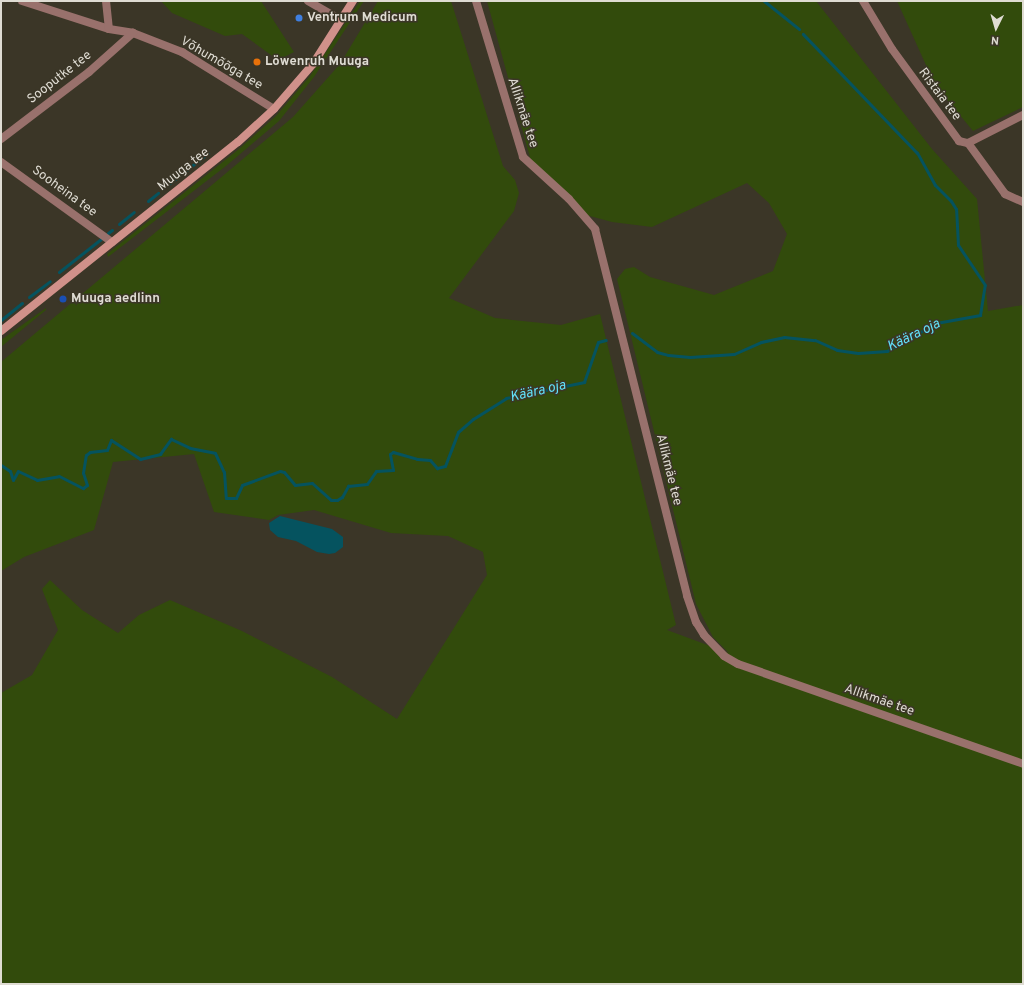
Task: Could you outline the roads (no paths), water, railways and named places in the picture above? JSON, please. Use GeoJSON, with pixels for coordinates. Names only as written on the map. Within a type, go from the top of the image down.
{"type":"FeatureCollection","features":[{"type":"Feature","properties":{"kind":"main road","name":"Muuga tee"},"geometry":{"type":"LineString","coordinates":[[1,331],[238,142],[274,109],[313,64],[353,1]]}},
{"type":"Feature","properties":{"kind":"street","name":"Võhumõõga tee"},"geometry":{"type":"LineString","coordinates":[[22,1],[109,29],[132,33],[182,52],[274,109]]}},
{"type":"Feature","properties":{"kind":"street"},"geometry":{"type":"LineString","coordinates":[[106,1],[109,29]]}},
{"type":"Feature","properties":{"kind":"street"},"geometry":{"type":"LineString","coordinates":[[308,1],[341,20]]}},
{"type":"Feature","properties":{"kind":"street","name":"Allikmäe tee"},"geometry":{"type":"LineString","coordinates":[[476,1],[523,157],[569,199],[595,229],[687,596],[696,622],[704,635],[724,656],[738,664],[1023,764]]}},
{"type":"Feature","properties":{"kind":"street","name":"Ristaia tee"},"geometry":{"type":"LineString","coordinates":[[863,1],[917,85],[959,141],[968,144],[1005,194],[1023,202]]}},
{"type":"Feature","properties":{"kind":"street","name":"Sooputke tee"},"geometry":{"type":"LineString","coordinates":[[1,139],[89,72],[132,33]]}},
{"type":"Feature","properties":{"kind":"street"},"geometry":{"type":"LineString","coordinates":[[968,144],[1023,116]]}},
{"type":"Feature","properties":{"kind":"street","name":"Sooheina tee"},"geometry":{"type":"LineString","coordinates":[[1,162],[112,242]]}},
{"type":"Feature","properties":{"kind":"water"},"geometry":{"type":"Polygon","coordinates":[[[280,516],[332,529],[343,537],[343,547],[335,553],[329,554],[317,552],[296,541],[278,537],[270,530],[269,523],[280,516]]]}},
{"type":"Feature","properties":{"kind":"waterway","name":"Käära oja"},"geometry":{"type":"LineString","coordinates":[[764,1],[799,29]]}},
{"type":"Feature","properties":{"kind":"waterway","name":"Käära oja"},"geometry":{"type":"LineString","coordinates":[[632,333],[657,352],[668,355],[690,357],[734,354],[761,342],[784,337],[815,340],[837,350],[858,353],[887,351],[936,323],[980,315],[985,285],[958,245],[956,209],[951,201],[935,185],[917,153],[803,34]]}},
{"type":"Feature","properties":{"kind":"waterway"},"geometry":{"type":"LineString","coordinates":[[165,187],[208,153]]}},
{"type":"Feature","properties":{"kind":"waterway"},"geometry":{"type":"LineString","coordinates":[[148,201],[158,193]]}},
{"type":"Feature","properties":{"kind":"waterway"},"geometry":{"type":"LineString","coordinates":[[119,224],[134,212]]}},
{"type":"Feature","properties":{"kind":"waterway"},"geometry":{"type":"LineString","coordinates":[[108,233],[112,230]]}},
{"type":"Feature","properties":{"kind":"waterway"},"geometry":{"type":"LineString","coordinates":[[59,272],[101,239]]}},
{"type":"Feature","properties":{"kind":"waterway"},"geometry":{"type":"LineString","coordinates":[[29,297],[50,281]]}},
{"type":"Feature","properties":{"kind":"waterway"},"geometry":{"type":"LineString","coordinates":[[1,320],[22,303]]}},
{"type":"Feature","properties":{"kind":"waterway","name":"Käära oja"},"geometry":{"type":"LineString","coordinates":[[1,465],[10,471],[13,480],[18,471],[37,480],[59,476],[83,488],[87,485],[83,473],[86,455],[90,452],[107,450],[111,440],[140,459],[160,454],[171,439],[190,448],[215,453],[224,472],[226,498],[236,498],[242,485],[280,471],[284,472],[295,485],[312,483],[331,500],[337,500],[342,497],[348,486],[367,484],[376,471],[393,470],[390,454],[393,452],[417,459],[430,460],[437,468],[445,466],[458,432],[473,419],[506,398],[584,382],[598,342],[606,340]]}},
{"type":"Feature","properties":{"kind":"place","name":"Ventrum Medicum"},"geometry":{"type":"Point","coordinates":[299,18]}},
{"type":"Feature","properties":{"kind":"place","name":"Löwenruh Muuga"},"geometry":{"type":"Point","coordinates":[257,62]}},
{"type":"Feature","properties":{"kind":"place","name":"Muuga aedlinn"},"geometry":{"type":"Point","coordinates":[63,299]}}]}
